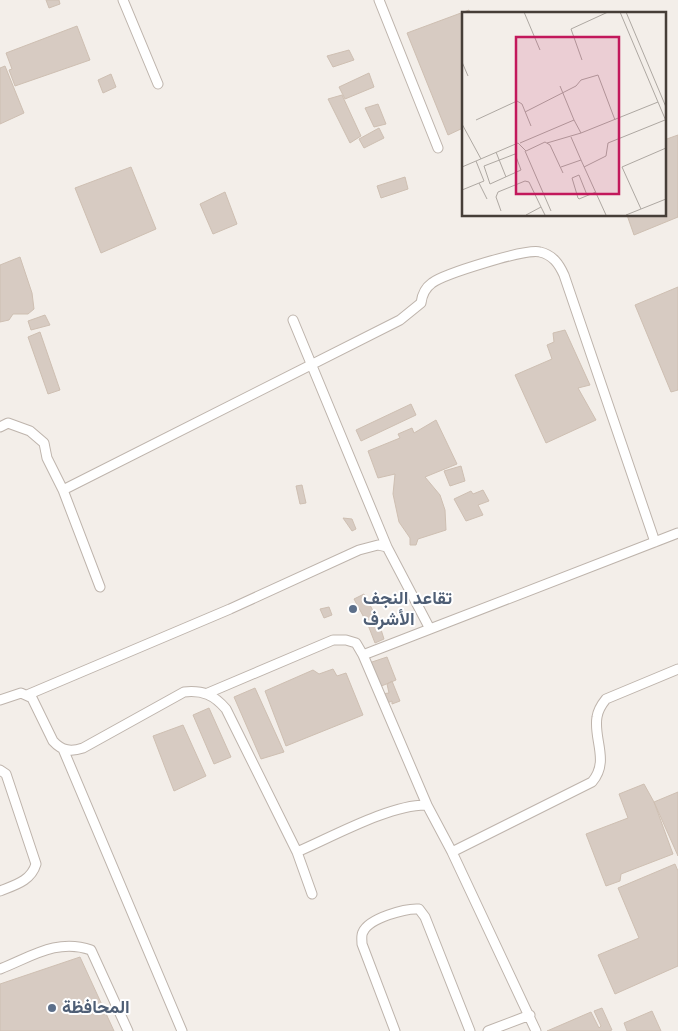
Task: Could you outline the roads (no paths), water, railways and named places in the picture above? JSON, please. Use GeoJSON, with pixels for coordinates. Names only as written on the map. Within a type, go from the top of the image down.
{"type":"FeatureCollection","features":[{"type":"Feature","properties":{"kind":"lane"},"geometry":{"type":"LineString","coordinates":[[123,0],[158,84]]}},
{"type":"Feature","properties":{"kind":"lane"},"geometry":{"type":"LineString","coordinates":[[379,0],[438,148]]}},
{"type":"Feature","properties":{"kind":"lane"},"geometry":{"type":"LineString","coordinates":[[63,490],[400,320],[421,303],[422,295],[433,282],[528,251],[540,251],[550,256],[559,265],[564,275],[655,542]]}},
{"type":"Feature","properties":{"kind":"lane"},"geometry":{"type":"LineString","coordinates":[[293,320],[387,547],[430,629]]}},
{"type":"Feature","properties":{"kind":"lane"},"geometry":{"type":"LineString","coordinates":[[0,427],[8,423],[30,431],[44,443],[47,458],[63,490],[100,587]]}},
{"type":"Feature","properties":{"kind":"lane"},"geometry":{"type":"LineString","coordinates":[[363,655],[678,533]]}},
{"type":"Feature","properties":{"kind":"lane"},"geometry":{"type":"LineString","coordinates":[[0,700],[14,693],[27,694],[230,609],[359,550],[378,545],[387,547]]}},
{"type":"Feature","properties":{"kind":"lane"},"geometry":{"type":"LineString","coordinates":[[208,693],[333,640],[346,640],[356,643],[363,655],[427,805],[452,852],[536,1031]]}},
{"type":"Feature","properties":{"kind":"lane"},"geometry":{"type":"LineString","coordinates":[[452,852],[592,782],[598,776],[601,750],[597,717],[606,699],[678,669]]}},
{"type":"Feature","properties":{"kind":"lane"},"geometry":{"type":"LineString","coordinates":[[27,694],[36,704],[53,741],[70,751],[84,748],[184,692],[208,693],[218,700],[226,709],[297,852],[312,894]]}},
{"type":"Feature","properties":{"kind":"lane"},"geometry":{"type":"LineString","coordinates":[[64,749],[182,1031]]}},
{"type":"Feature","properties":{"kind":"lane"},"geometry":{"type":"LineString","coordinates":[[0,770],[6,774],[36,864],[33,874],[24,881],[0,891]]}},
{"type":"Feature","properties":{"kind":"lane"},"geometry":{"type":"LineString","coordinates":[[297,852],[380,816],[413,805],[427,805]]}},
{"type":"Feature","properties":{"kind":"lane"},"geometry":{"type":"LineString","coordinates":[[395,1031],[362,944],[362,932],[370,923],[408,908],[419,908],[425,917],[470,1031]]}},
{"type":"Feature","properties":{"kind":"lane"},"geometry":{"type":"LineString","coordinates":[[0,970],[59,945],[77,945],[91,950],[128,1031]]}},
{"type":"Feature","properties":{"kind":"lane"},"geometry":{"type":"LineString","coordinates":[[488,1031],[530,1015]]}},
{"type":"Feature","properties":{"kind":"place","name":"تقاعد النجف الأشرف"},"geometry":{"type":"Point","coordinates":[353,609]}},
{"type":"Feature","properties":{"kind":"place","name":"المحافظة"},"geometry":{"type":"Point","coordinates":[52,1008]}}]}
